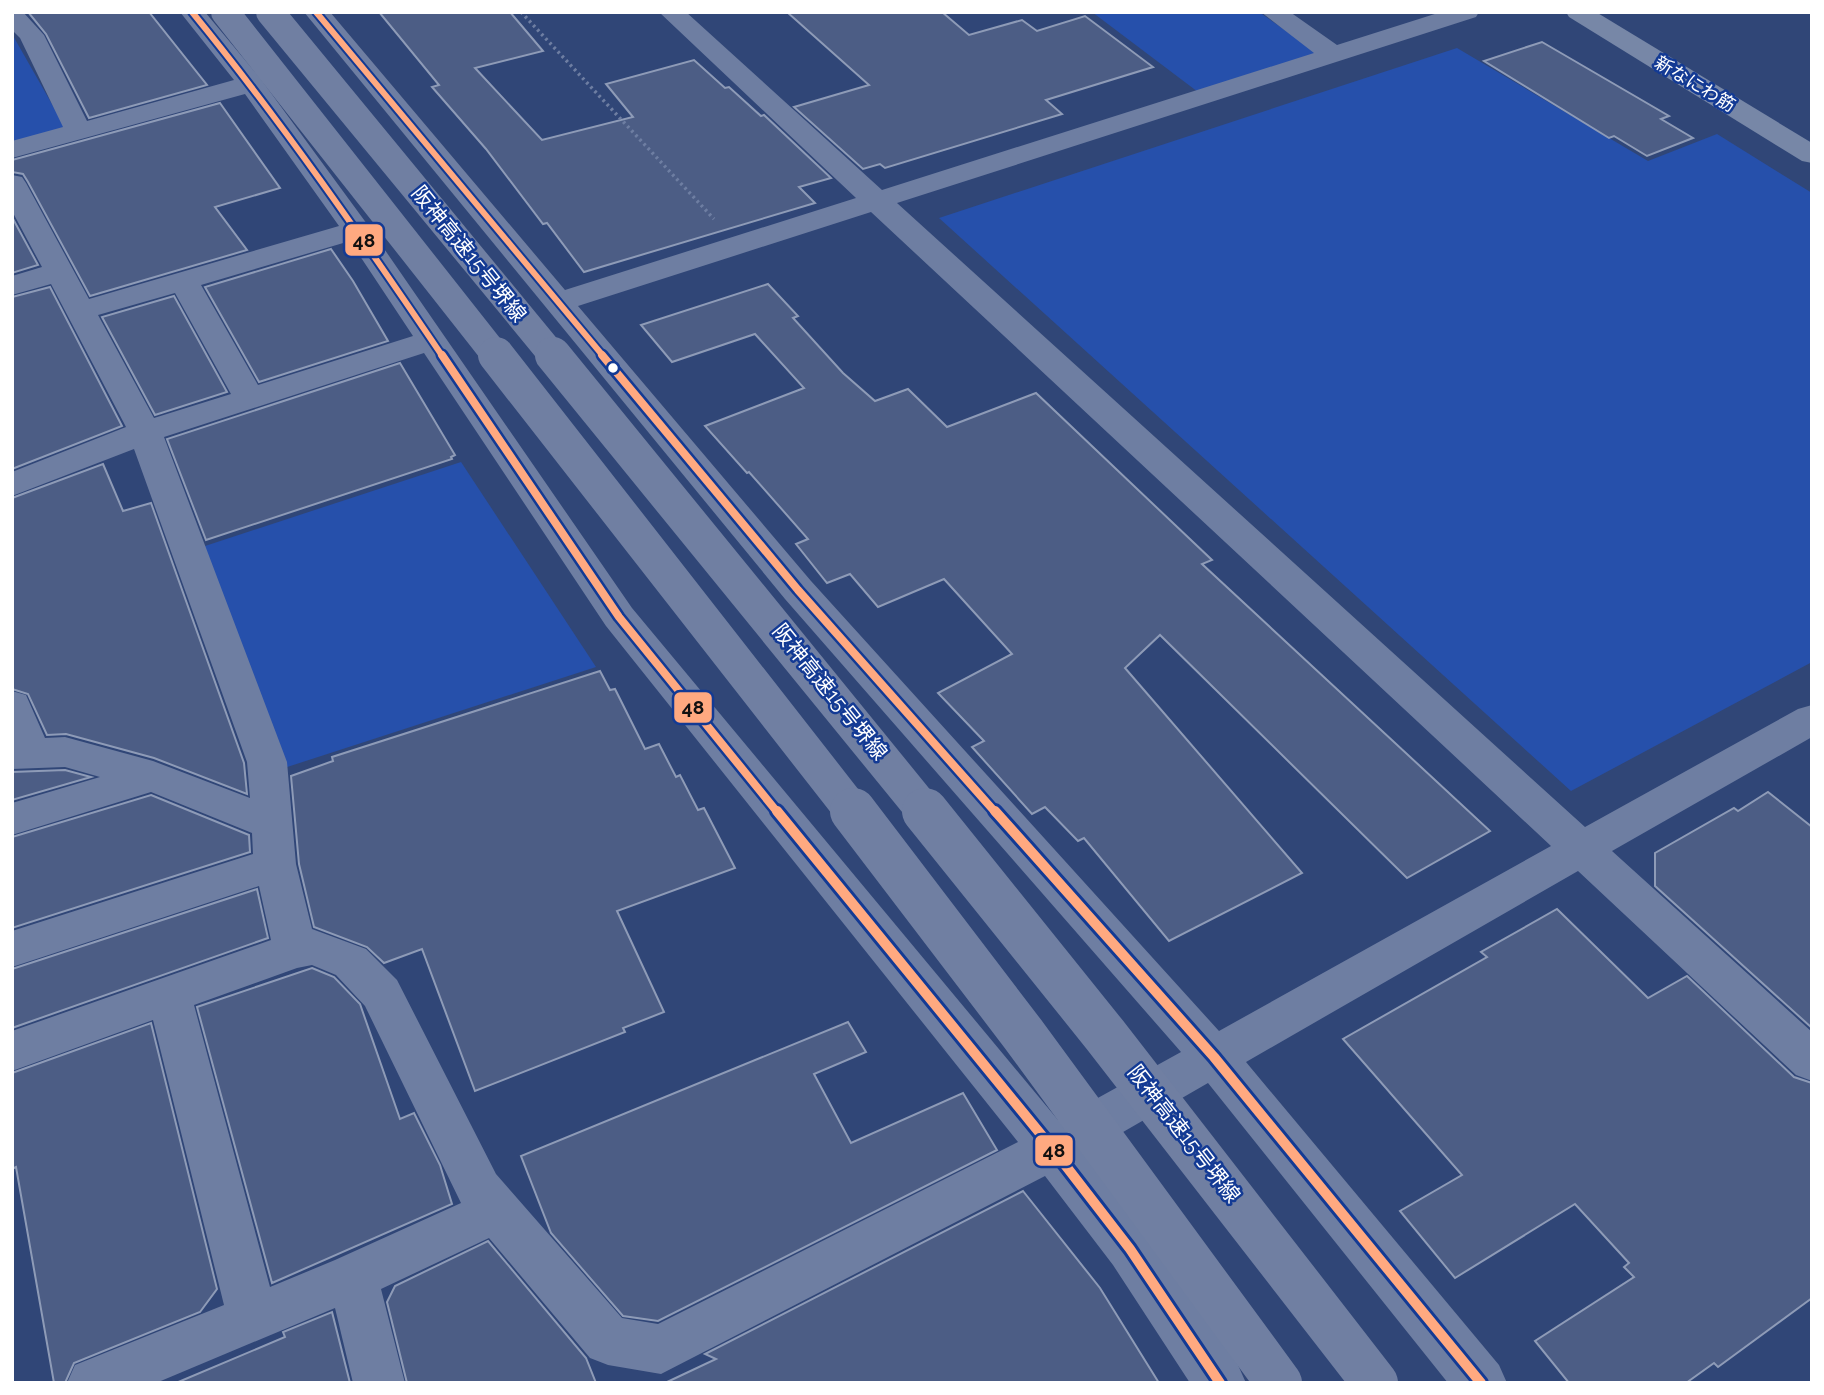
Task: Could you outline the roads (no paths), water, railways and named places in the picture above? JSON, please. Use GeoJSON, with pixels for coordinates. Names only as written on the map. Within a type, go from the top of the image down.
{"type":"FeatureCollection","features":[{"type":"Feature","properties":{"kind":"highway","name":"阪神高速15号堺線"},"geometry":{"type":"LineString","coordinates":[[225,12],[983,977],[1178,1240],[1279,1383]]}},
{"type":"Feature","properties":{"kind":"highway","name":"阪神高速15号堺線"},"geometry":{"type":"LineString","coordinates":[[270,12],[917,799],[1219,1178],[1375,1383]]}},
{"type":"Feature","properties":{"kind":"main road","name":"新なにわ筋"},"geometry":{"type":"LineString","coordinates":[[1578,12],[1812,155]]}},
{"type":"Feature","properties":{"kind":"main road","name":"新なにわ筋"},"geometry":{"type":"LineString","coordinates":[[1622,12],[1729,75]]}},
{"type":"Feature","properties":{"kind":"street"},"geometry":{"type":"LineString","coordinates":[[192,12],[251,84],[357,230],[619,617],[1052,1148],[1130,1249],[1220,1383]]}},
{"type":"Feature","properties":{"kind":"street"},"geometry":{"type":"LineString","coordinates":[[316,12],[798,590],[1214,1057],[1481,1383]]}},
{"type":"Feature","properties":{"kind":"street"},"geometry":{"type":"LineString","coordinates":[[671,12],[1812,1061]]}},
{"type":"Feature","properties":{"kind":"street"},"geometry":{"type":"LineString","coordinates":[[1273,12],[1334,55]]}},
{"type":"Feature","properties":{"kind":"street"},"geometry":{"type":"LineString","coordinates":[[556,303],[1467,12]]}},
{"type":"Feature","properties":{"kind":"street"},"geometry":{"type":"LineString","coordinates":[[12,15],[31,35],[79,132]]}},
{"type":"Feature","properties":{"kind":"street"},"geometry":{"type":"LineString","coordinates":[[12,149],[251,84]]}},
{"type":"Feature","properties":{"kind":"street"},"geometry":{"type":"LineString","coordinates":[[12,183],[145,432],[267,762],[273,844],[295,950]]}},
{"type":"Feature","properties":{"kind":"street"},"geometry":{"type":"LineString","coordinates":[[80,311],[357,230]]}},
{"type":"Feature","properties":{"kind":"street"},"geometry":{"type":"LineString","coordinates":[[12,286],[59,272]]}},
{"type":"Feature","properties":{"kind":"street"},"geometry":{"type":"LineString","coordinates":[[182,279],[250,399]]}},
{"type":"Feature","properties":{"kind":"street"},"geometry":{"type":"LineString","coordinates":[[12,485],[145,432],[433,340]]}},
{"type":"Feature","properties":{"kind":"street"},"geometry":{"type":"LineString","coordinates":[[12,705],[22,754],[65,752],[153,776],[273,844]]}},
{"type":"Feature","properties":{"kind":"street"},"geometry":{"type":"LineString","coordinates":[[12,1051],[295,950],[314,947],[351,962],[381,993],[480,1190],[608,1340],[661,1349],[1052,1148],[1812,719]]}},
{"type":"Feature","properties":{"kind":"street"},"geometry":{"type":"LineString","coordinates":[[12,819],[153,776]]}},
{"type":"Feature","properties":{"kind":"street"},"geometry":{"type":"LineString","coordinates":[[12,949],[273,844]]}},
{"type":"Feature","properties":{"kind":"street"},"geometry":{"type":"LineString","coordinates":[[169,995],[253,1318]]}},
{"type":"Feature","properties":{"kind":"street"},"geometry":{"type":"LineString","coordinates":[[93,1383],[353,1277],[497,1210]]}},
{"type":"Feature","properties":{"kind":"street"},"geometry":{"type":"LineString","coordinates":[[353,1277],[379,1383]]}}]}
